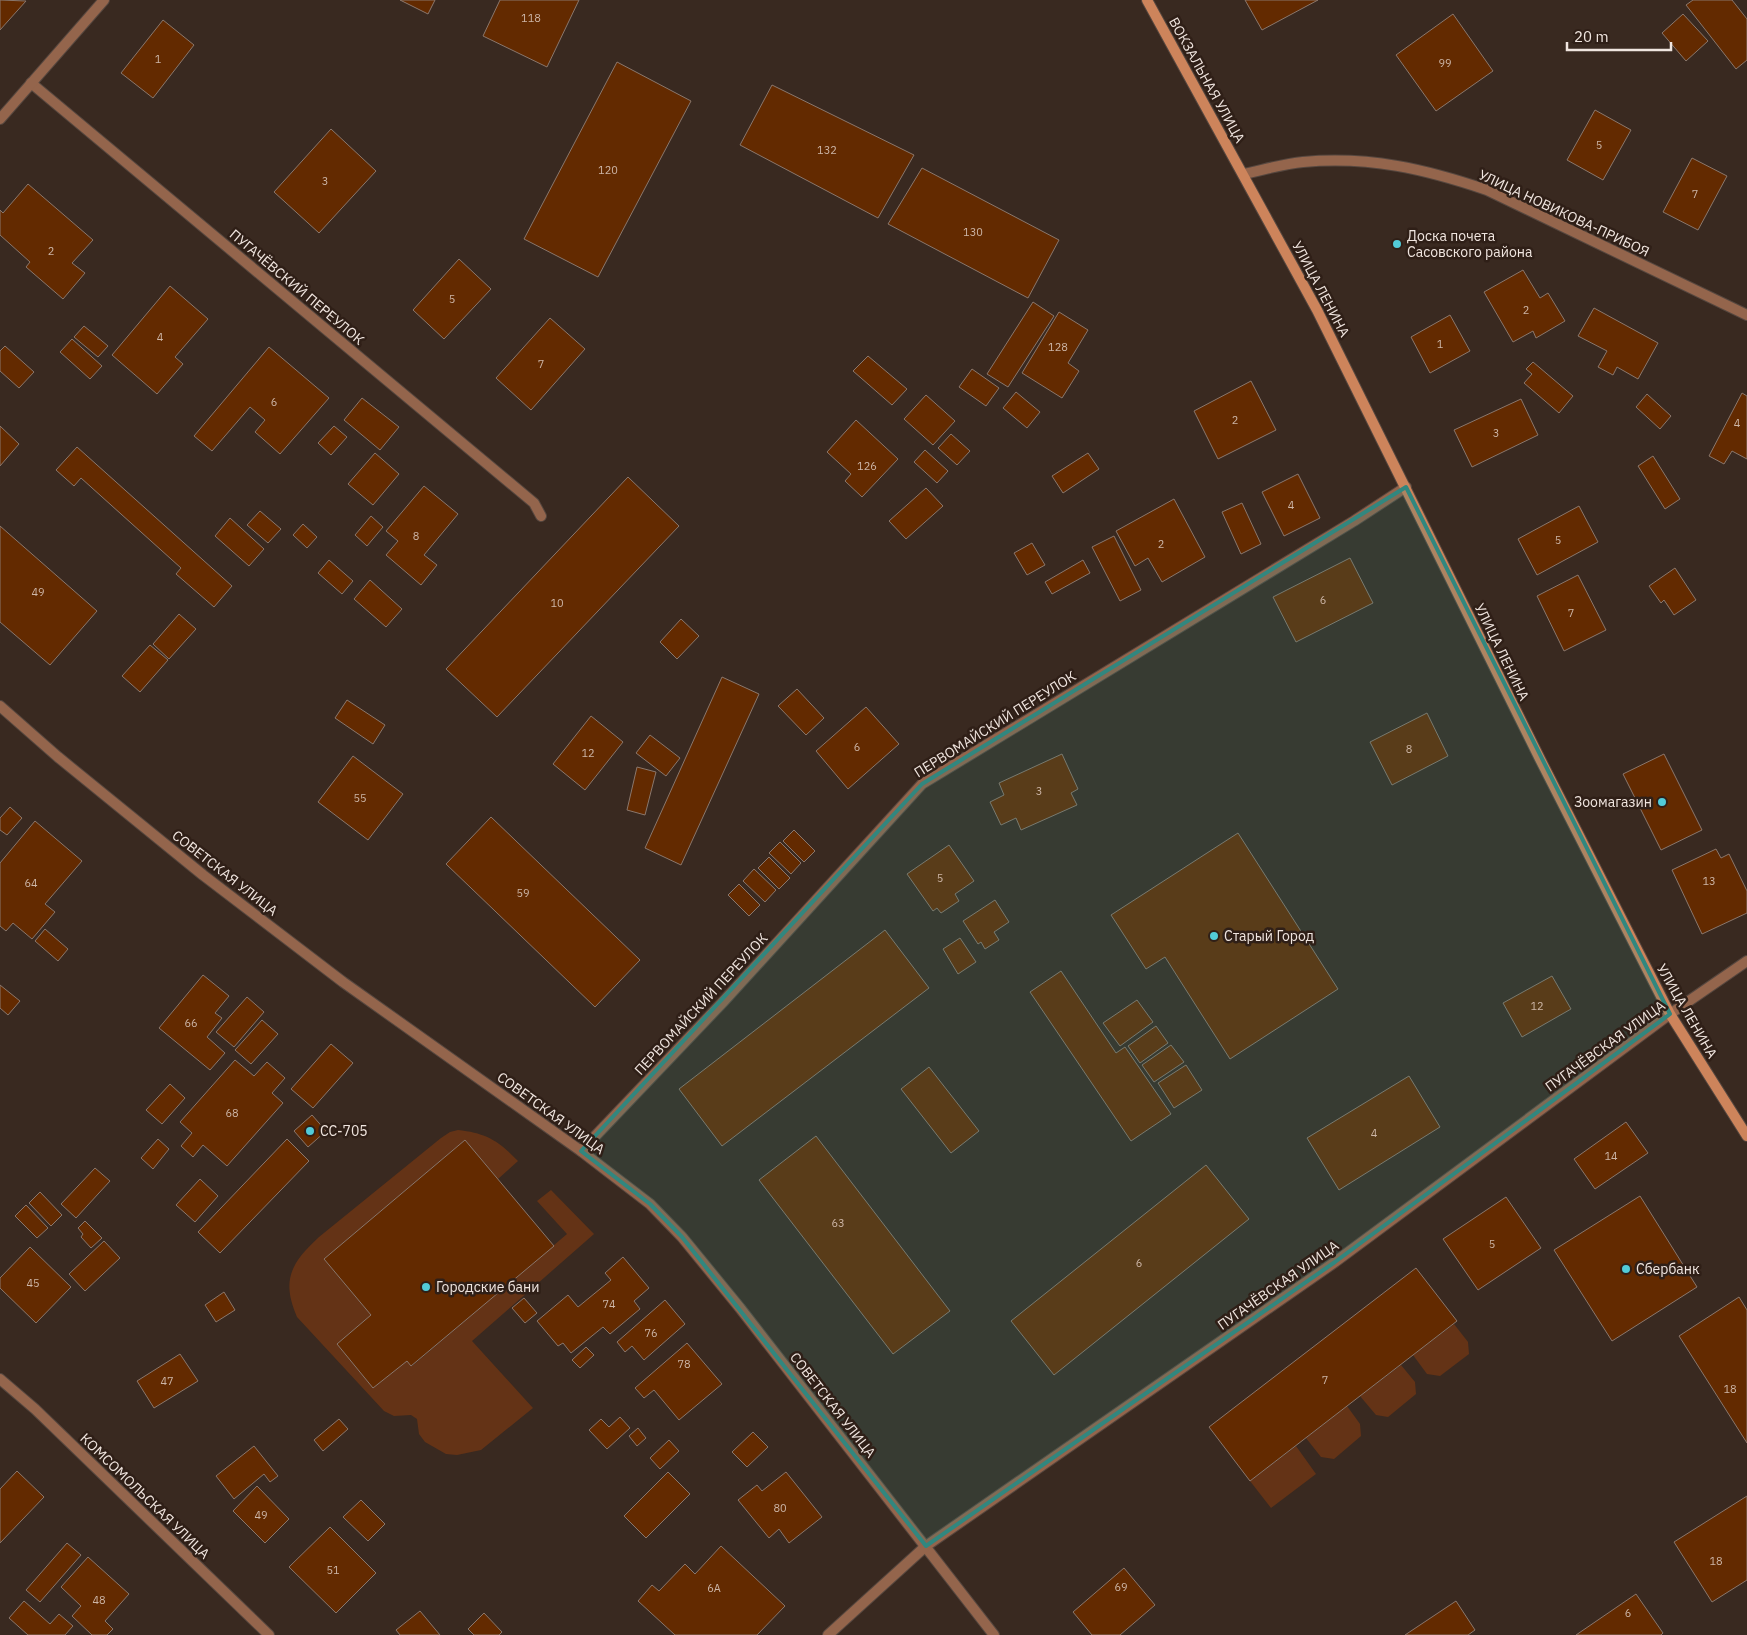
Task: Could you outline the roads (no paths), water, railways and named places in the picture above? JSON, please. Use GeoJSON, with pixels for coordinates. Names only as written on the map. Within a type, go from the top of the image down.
{"type":"FeatureCollection","features":[{"type":"Feature","properties":{"kind":"main road","name":"ВОКЗАЛЬНАЯ УЛИЦА"},"geometry":{"type":"LineString","coordinates":[[1147,0],[1243,174]]}},
{"type":"Feature","properties":{"kind":"main road","name":"УЛИЦА ЛЕНИНА"},"geometry":{"type":"LineString","coordinates":[[1243,174],[1317,310],[1540,759],[1670,1014],[1747,1136]]}},
{"type":"Feature","properties":{"kind":"street"},"geometry":{"type":"LineString","coordinates":[[0,119],[104,0]]}},
{"type":"Feature","properties":{"kind":"street","name":"ПУГАЧЁВСКИЙ ПЕРЕУЛОК"},"geometry":{"type":"LineString","coordinates":[[31,83],[534,503],[541,516]]}},
{"type":"Feature","properties":{"kind":"street","name":"УЛИЦА НОВИКОВА-ПРИБОЯ"},"geometry":{"type":"LineString","coordinates":[[1243,174],[1302,162],[1344,160],[1387,163],[1443,175],[1487,190],[1747,315]]}},
{"type":"Feature","properties":{"kind":"street","name":"ПЕРВОМАЙСКИЙ ПЕРЕУЛОК"},"geometry":{"type":"LineString","coordinates":[[581,1151],[723,1002],[922,784],[1354,521],[1406,487]]}},
{"type":"Feature","properties":{"kind":"street","name":"СОВЕТСКАЯ УЛИЦА"},"geometry":{"type":"LineString","coordinates":[[0,706],[58,756],[211,880],[343,982],[581,1151],[650,1204],[682,1237],[740,1308],[994,1635]]}},
{"type":"Feature","properties":{"kind":"street","name":"ПУГАЧЁВСКАЯ УЛИЦА"},"geometry":{"type":"LineString","coordinates":[[828,1635],[926,1546],[1335,1262],[1670,1014],[1747,961]]}},
{"type":"Feature","properties":{"kind":"street","name":"КОМСОМОЛЬСКАЯ УЛИЦА"},"geometry":{"type":"LineString","coordinates":[[0,1379],[35,1409],[269,1635]]}},
{"type":"Feature","properties":{"kind":"place","name":"Доска почета Сасовского района"},"geometry":{"type":"Point","coordinates":[1397,244]}},
{"type":"Feature","properties":{"kind":"place","name":"Зоомагазин"},"geometry":{"type":"Point","coordinates":[1662,802]}},
{"type":"Feature","properties":{"kind":"place","name":"Старый Город"},"geometry":{"type":"Point","coordinates":[1214,936]}},
{"type":"Feature","properties":{"kind":"place","name":"СС-705"},"geometry":{"type":"Point","coordinates":[310,1131]}},
{"type":"Feature","properties":{"kind":"place","name":"Сбербанк"},"geometry":{"type":"Point","coordinates":[1626,1269]}},
{"type":"Feature","properties":{"kind":"place","name":"Городские бани"},"geometry":{"type":"Point","coordinates":[426,1287]}}]}
